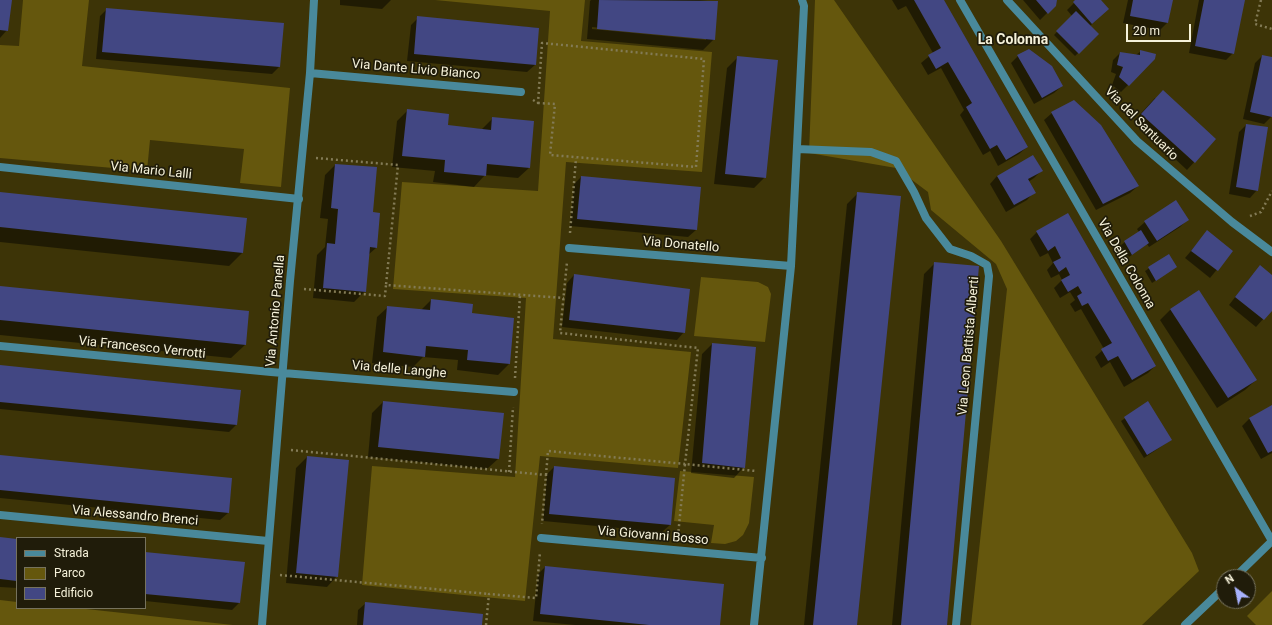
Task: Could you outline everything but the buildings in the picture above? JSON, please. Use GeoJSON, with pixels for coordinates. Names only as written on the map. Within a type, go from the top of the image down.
{"type":"FeatureCollection","features":[{"type":"Feature","properties":{"kind":"street","name":"Via Antonio Panella"},"geometry":{"type":"LineString","coordinates":[[262,625],[290,287],[310,73],[314,0]]}},
{"type":"Feature","properties":{"kind":"street","name":"Via Della Colonna"},"geometry":{"type":"LineString","coordinates":[[960,0],[1272,541]]}},
{"type":"Feature","properties":{"kind":"street","name":"Via del Santuario"},"geometry":{"type":"LineString","coordinates":[[1007,0],[1137,141],[1232,222],[1272,252]]}},
{"type":"Feature","properties":{"kind":"street"},"geometry":{"type":"LineString","coordinates":[[754,625],[791,266],[803,3]]}},
{"type":"Feature","properties":{"kind":"street","name":"Via Dante Livio Bianco"},"geometry":{"type":"LineString","coordinates":[[310,73],[521,92]]}},
{"type":"Feature","properties":{"kind":"street","name":"Via Leon Battista Alberti"},"geometry":{"type":"LineString","coordinates":[[797,149],[871,152],[896,161],[914,192],[926,218],[950,249],[971,256],[987,265],[989,276],[956,625]]}},
{"type":"Feature","properties":{"kind":"street","name":"Via Mario Lalli"},"geometry":{"type":"LineString","coordinates":[[0,167],[299,199]]}},
{"type":"Feature","properties":{"kind":"street","name":"Via Donatello"},"geometry":{"type":"LineString","coordinates":[[569,248],[791,266]]}},
{"type":"Feature","properties":{"kind":"street","name":"Via Francesco Verrotti"},"geometry":{"type":"LineString","coordinates":[[0,346],[283,373]]}},
{"type":"Feature","properties":{"kind":"street","name":"Via delle Langhe"},"geometry":{"type":"LineString","coordinates":[[283,373],[514,392]]}},
{"type":"Feature","properties":{"kind":"street","name":"Via Alessandro Brenci"},"geometry":{"type":"LineString","coordinates":[[0,516],[268,541]]}},
{"type":"Feature","properties":{"kind":"street","name":"Via Giovanni Bosso"},"geometry":{"type":"LineString","coordinates":[[541,538],[762,558]]}},
{"type":"Feature","properties":{"kind":"street"},"geometry":{"type":"LineString","coordinates":[[1243,569],[1272,541]]}},
{"type":"Feature","properties":{"kind":"street"},"geometry":{"type":"LineString","coordinates":[[1185,625],[1216,596]]}},
{"type":"Feature","properties":{"kind":"path"},"geometry":{"type":"LineString","coordinates":[[1261,0],[1255,24],[1272,28]]}},
{"type":"Feature","properties":{"kind":"path"},"geometry":{"type":"LineString","coordinates":[[521,92],[538,103],[555,104],[550,155],[696,167],[704,59],[542,43],[538,103]]}},
{"type":"Feature","properties":{"kind":"path"},"geometry":{"type":"LineString","coordinates":[[290,287],[385,296],[398,165],[302,157]]}},
{"type":"Feature","properties":{"kind":"path"},"geometry":{"type":"LineString","coordinates":[[576,158],[569,248],[560,333],[698,348],[676,550]]}},
{"type":"Feature","properties":{"kind":"path"},"geometry":{"type":"LineString","coordinates":[[1232,222],[1261,212],[1272,191]]}},
{"type":"Feature","properties":{"kind":"path"},"geometry":{"type":"LineString","coordinates":[[386,285],[564,298]]}},
{"type":"Feature","properties":{"kind":"path"},"geometry":{"type":"LineString","coordinates":[[276,448],[546,475]]}},
{"type":"Feature","properties":{"kind":"path"},"geometry":{"type":"LineString","coordinates":[[266,574],[536,598],[548,451],[769,472]]}},
{"type":"Feature","properties":{"kind":"path"},"geometry":{"type":"LineString","coordinates":[[486,625],[489,594]]}},
{"type":"Feature","properties":{"kind":"green space"},"geometry":{"type":"Polygon","coordinates":[[[23,0],[89,0],[82,66],[290,88],[281,187],[240,183],[244,149],[150,140],[147,171],[0,158],[0,45],[19,46],[23,0]]]}},
{"type":"Feature","properties":{"kind":"green space"},"geometry":{"type":"Polygon","coordinates":[[[435,0],[585,0],[581,41],[712,52],[702,172],[566,162],[553,339],[691,352],[678,468],[540,456],[525,601],[362,585],[372,466],[515,477],[526,298],[393,289],[402,182],[538,191],[550,11],[435,0]]]}},
{"type":"Feature","properties":{"kind":"green space"},"geometry":{"type":"Polygon","coordinates":[[[815,0],[834,0],[1001,241],[1192,553],[1199,571],[1142,625],[971,625],[1007,289],[996,264],[931,210],[928,192],[896,168],[809,153],[815,0]]]}},
{"type":"Feature","properties":{"kind":"green space"},"geometry":{"type":"Polygon","coordinates":[[[701,277],[758,282],[768,287],[771,294],[765,342],[694,336],[701,277]]]}},
{"type":"Feature","properties":{"kind":"green space"},"geometry":{"type":"Polygon","coordinates":[[[680,471],[754,477],[749,523],[743,535],[736,541],[725,544],[711,543],[714,525],[674,521],[680,471]]]}},
{"type":"Feature","properties":{"kind":"green space"},"geometry":{"type":"Polygon","coordinates":[[[1272,591],[1272,625],[1256,625],[1247,616],[1254,609],[1256,609],[1256,607],[1272,591]]]}},
{"type":"Feature","properties":{"kind":"green space"},"geometry":{"type":"Polygon","coordinates":[[[0,600],[16,602],[16,609],[86,609],[233,625],[0,625],[0,600]]]}},
{"type":"Feature","properties":{"kind":"district","name":"La Colonna"},"geometry":{"type":"Point","coordinates":[1013,40]}}]}
